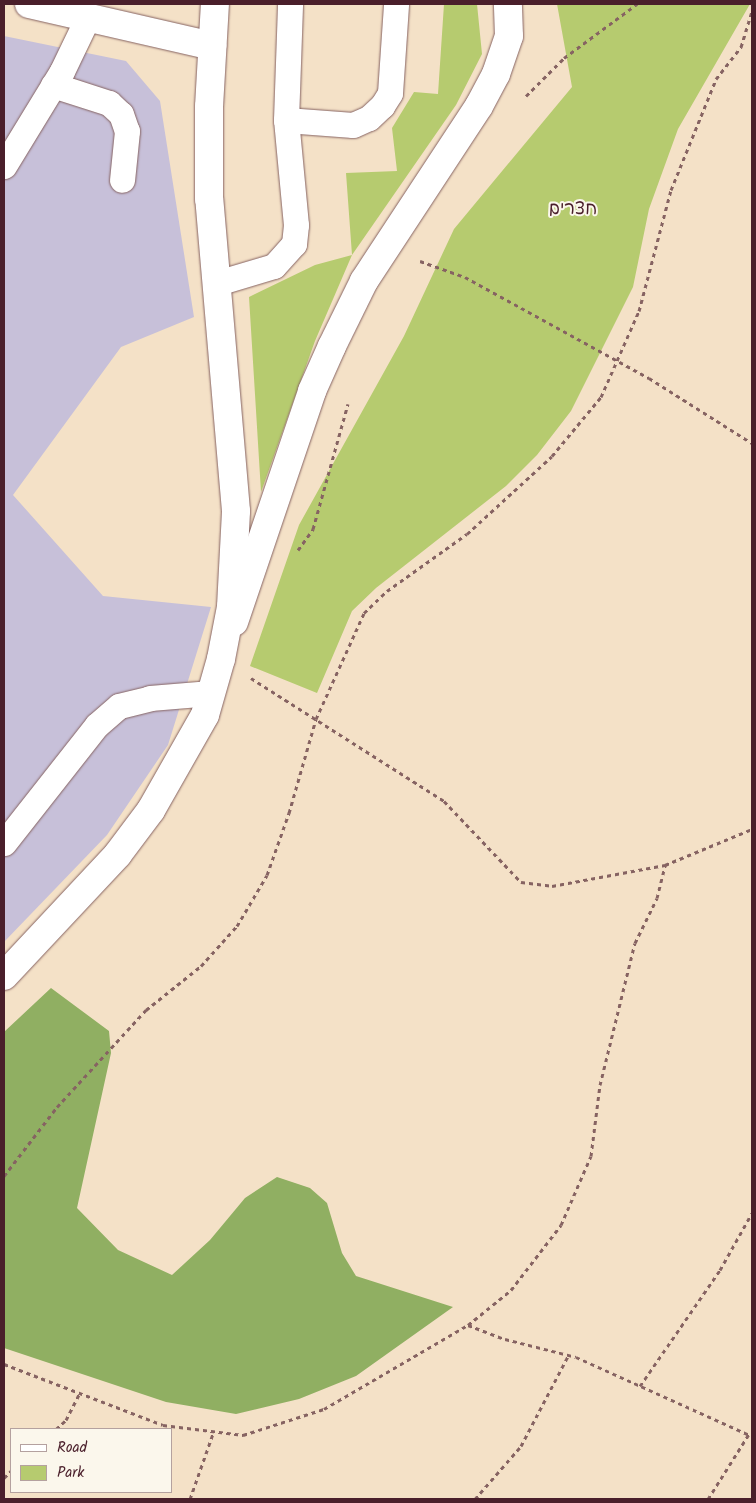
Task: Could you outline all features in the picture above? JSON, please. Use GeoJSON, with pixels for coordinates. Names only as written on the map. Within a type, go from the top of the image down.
{"type":"FeatureCollection","features":[{"type":"Feature","properties":{"kind":"street"},"geometry":{"type":"LineString","coordinates":[[29,4],[212,46]]}},
{"type":"Feature","properties":{"kind":"street"},"geometry":{"type":"LineString","coordinates":[[215,4],[212,46],[209,199],[236,511],[231,607],[221,659]]}},
{"type":"Feature","properties":{"kind":"street"},"geometry":{"type":"LineString","coordinates":[[4,976],[111,861],[151,810],[201,723],[312,391],[364,282],[496,74],[508,36],[508,4]]}},
{"type":"Feature","properties":{"kind":"lane"},"geometry":{"type":"LineString","coordinates":[[217,284],[274,266],[294,244],[296,226],[286,120],[290,4]]}},
{"type":"Feature","properties":{"kind":"lane"},"geometry":{"type":"LineString","coordinates":[[286,120],[353,125],[369,118],[382,106],[390,93],[396,4]]}},
{"type":"Feature","properties":{"kind":"lane"},"geometry":{"type":"LineString","coordinates":[[4,166],[53,85],[88,17]]}},
{"type":"Feature","properties":{"kind":"lane"},"geometry":{"type":"LineString","coordinates":[[53,85],[109,103],[121,114],[127,131],[122,180]]}},
{"type":"Feature","properties":{"kind":"lane"},"geometry":{"type":"LineString","coordinates":[[4,844],[97,725],[119,706],[150,698],[211,693]]}},
{"type":"Feature","properties":{"kind":"path"},"geometry":{"type":"LineString","coordinates":[[524,99],[564,58],[637,4]]}},
{"type":"Feature","properties":{"kind":"path"},"geometry":{"type":"LineString","coordinates":[[4,1176],[57,1107],[146,1010],[201,966],[237,926],[267,876],[289,814],[316,719],[364,613],[386,591],[467,534],[552,456],[601,397],[640,311],[671,190],[716,79],[741,47],[752,11]]}},
{"type":"Feature","properties":{"kind":"path"},"geometry":{"type":"LineString","coordinates":[[386,248],[465,277],[617,360],[752,443]]}},
{"type":"Feature","properties":{"kind":"path"},"geometry":{"type":"LineString","coordinates":[[293,557],[313,529],[349,398]]}},
{"type":"Feature","properties":{"kind":"path"},"geometry":{"type":"LineString","coordinates":[[221,659],[444,801],[521,882],[552,886],[665,865],[752,829]]}},
{"type":"Feature","properties":{"kind":"path"},"geometry":{"type":"LineString","coordinates":[[4,1364],[163,1425],[243,1435],[324,1409],[468,1325],[511,1290],[561,1225],[591,1156],[600,1085],[635,943],[657,898],[665,865]]}},
{"type":"Feature","properties":{"kind":"path"},"geometry":{"type":"LineString","coordinates":[[640,1386],[720,1270],[752,1213]]}},
{"type":"Feature","properties":{"kind":"path"},"geometry":{"type":"LineString","coordinates":[[468,1325],[505,1339],[568,1356],[751,1435],[708,1499]]}},
{"type":"Feature","properties":{"kind":"path"},"geometry":{"type":"LineString","coordinates":[[475,1499],[521,1446],[568,1356]]}},
{"type":"Feature","properties":{"kind":"path"},"geometry":{"type":"LineString","coordinates":[[57,1428],[66,1420],[80,1393]]}},
{"type":"Feature","properties":{"kind":"path"},"geometry":{"type":"LineString","coordinates":[[190,1499],[214,1431]]}},
{"type":"Feature","properties":{"kind":"shaded area"},"geometry":{"type":"Polygon","coordinates":[[[4,36],[126,61],[160,101],[194,317],[121,347],[13,495],[103,596],[211,607],[168,745],[107,835],[4,942],[4,36]]]}},
{"type":"Feature","properties":{"kind":"green space"},"geometry":{"type":"Polygon","coordinates":[[[444,4],[477,4],[482,54],[456,105],[352,255],[346,173],[397,171],[392,128],[414,92],[438,94],[444,4]]]}},
{"type":"Feature","properties":{"kind":"green space"},"geometry":{"type":"Polygon","coordinates":[[[557,4],[750,4],[678,129],[649,209],[633,287],[571,411],[537,455],[506,486],[376,588],[352,611],[317,693],[250,666],[299,525],[404,336],[454,229],[572,87],[557,4]]]}},
{"type":"Feature","properties":{"kind":"green space"},"geometry":{"type":"Polygon","coordinates":[[[352,255],[315,341],[261,492],[249,297],[315,265],[352,255]]]}},
{"type":"Feature","properties":{"kind":"green space"},"geometry":{"type":"Polygon","coordinates":[[[51,988],[109,1031],[111,1053],[77,1208],[118,1250],[172,1275],[210,1240],[245,1198],[277,1177],[310,1188],[327,1203],[342,1253],[356,1276],[453,1307],[356,1376],[299,1399],[236,1414],[166,1402],[4,1348],[4,1032],[51,988]]]}},
{"type":"Feature","properties":{"kind":"district","name":"חצרים"},"geometry":{"type":"Point","coordinates":[573,210]}}]}
